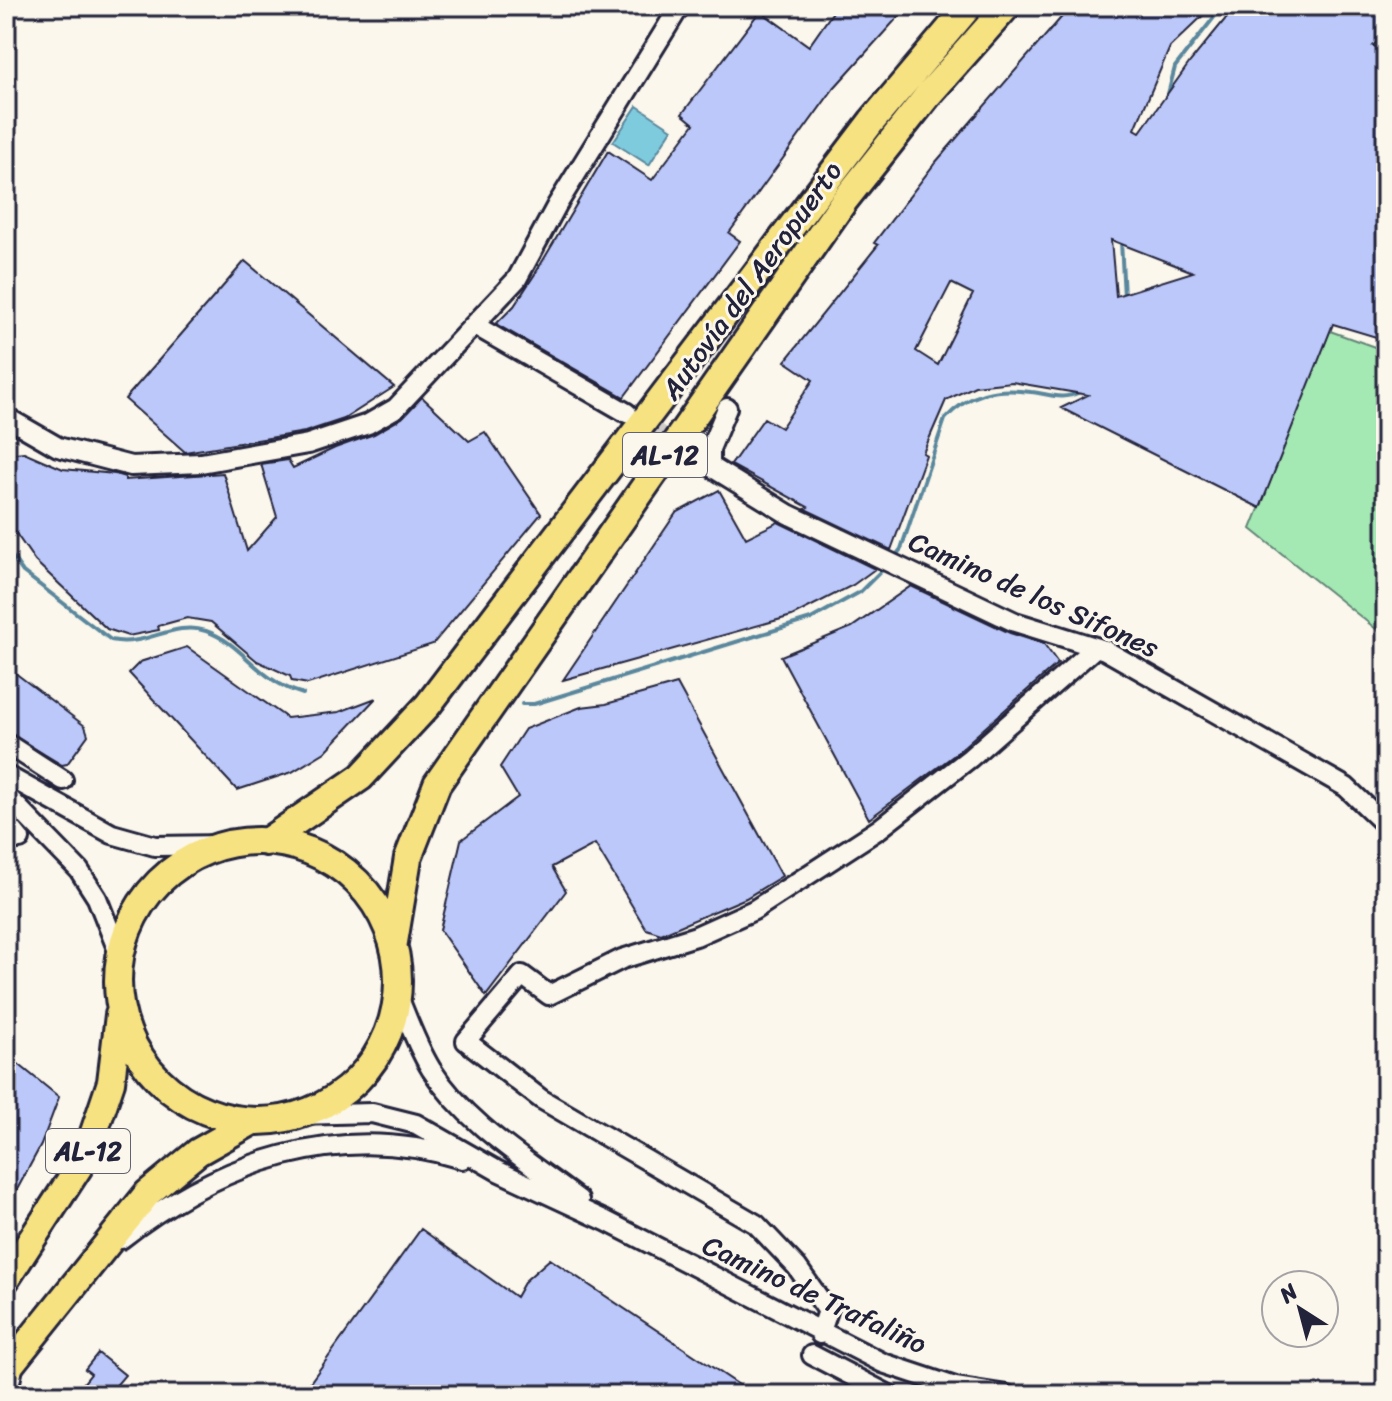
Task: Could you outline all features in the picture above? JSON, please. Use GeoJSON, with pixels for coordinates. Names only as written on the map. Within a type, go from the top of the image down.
{"type":"FeatureCollection","features":[{"type":"Feature","properties":{"kind":"highway","name":"Autovía del Aeropuerto"},"geometry":{"type":"LineString","coordinates":[[266,842],[361,777],[428,705],[872,121],[969,6]]}},
{"type":"Feature","properties":{"kind":"highway","name":"Autovía del Aeropuerto"},"geometry":{"type":"LineString","coordinates":[[394,942],[408,858],[423,814],[461,748],[844,201],[928,95],[1007,6]]}},
{"type":"Feature","properties":{"kind":"highway","name":"AL-12"},"geometry":{"type":"LineString","coordinates":[[6,1279],[86,1156],[111,1082],[120,1003],[120,956],[133,918],[156,885],[188,860],[225,845],[266,842],[306,848],[336,863],[361,884],[381,911],[394,942],[398,996],[391,1028],[355,1082],[329,1102],[298,1115],[253,1121],[215,1114],[180,1097],[151,1072],[131,1040],[120,1003]]}},
{"type":"Feature","properties":{"kind":"highway","name":"AL-12"},"geometry":{"type":"LineString","coordinates":[[10,1364],[148,1193],[173,1169],[253,1121]]}},
{"type":"Feature","properties":{"kind":"street"},"geometry":{"type":"LineString","coordinates":[[6,417],[58,447],[131,466],[201,463],[308,444],[368,424],[396,408],[517,279],[557,205],[680,6]]}},
{"type":"Feature","properties":{"kind":"street"},"geometry":{"type":"LineString","coordinates":[[476,326],[627,413]]}},
{"type":"Feature","properties":{"kind":"street"},"geometry":{"type":"LineString","coordinates":[[710,465],[710,449],[727,408]]}},
{"type":"Feature","properties":{"kind":"street","name":"Camino de los Sifones"},"geometry":{"type":"LineString","coordinates":[[692,455],[788,514],[1015,622],[1105,650],[1346,787],[1386,825]]}},
{"type":"Feature","properties":{"kind":"street"},"geometry":{"type":"LineString","coordinates":[[820,1334],[828,1311],[797,1267],[756,1224],[541,1099],[466,1041],[522,975],[549,995],[622,959],[696,936],[754,910],[879,829],[970,758],[1095,648]]}},
{"type":"Feature","properties":{"kind":"street"},"geometry":{"type":"LineString","coordinates":[[6,743],[63,780]]}},
{"type":"Feature","properties":{"kind":"street"},"geometry":{"type":"LineString","coordinates":[[6,775],[112,834],[155,846],[225,845]]}},
{"type":"Feature","properties":{"kind":"street"},"geometry":{"type":"LineString","coordinates":[[6,795],[79,870],[97,898],[120,956]]}},
{"type":"Feature","properties":{"kind":"street"},"geometry":{"type":"LineString","coordinates":[[6,822],[20,839]]}},
{"type":"Feature","properties":{"kind":"street"},"geometry":{"type":"LineString","coordinates":[[398,996],[418,1046],[455,1099],[483,1127],[606,1221]]}},
{"type":"Feature","properties":{"kind":"street"},"geometry":{"type":"LineString","coordinates":[[298,1115],[372,1113],[416,1124],[498,1171],[606,1221]]}},
{"type":"Feature","properties":{"kind":"street"},"geometry":{"type":"LineString","coordinates":[[91,1263],[190,1191],[243,1166],[296,1151],[340,1143],[381,1142],[436,1152],[498,1171]]}},
{"type":"Feature","properties":{"kind":"street","name":"Camino de Trafaliño"},"geometry":{"type":"LineString","coordinates":[[606,1221],[820,1334],[883,1363],[955,1387],[1007,1395]]}},
{"type":"Feature","properties":{"kind":"street"},"geometry":{"type":"LineString","coordinates":[[812,1355],[889,1395]]}},
{"type":"Feature","properties":{"kind":"street"},"geometry":{"type":"LineString","coordinates":[[7,1395],[10,1364]]}},
{"type":"Feature","properties":{"kind":"green space"},"geometry":{"type":"Polygon","coordinates":[[[1330,331],[1386,351],[1386,637],[1251,529],[1330,331]]]}},
{"type":"Feature","properties":{"kind":"water"},"geometry":{"type":"Polygon","coordinates":[[[637,106],[672,129],[649,165],[613,142],[637,106]]]}},
{"type":"Feature","properties":{"kind":"building"},"geometry":{"type":"Polygon","coordinates":[[[837,6],[908,6],[834,88],[729,233],[740,241],[624,397],[496,324],[514,306],[535,274],[608,151],[652,180],[694,124],[682,114],[760,11],[809,46],[837,6]]]}},
{"type":"Feature","properties":{"kind":"building"},"geometry":{"type":"Polygon","coordinates":[[[1067,6],[1213,6],[1170,47],[1135,129],[1140,132],[1190,62],[1236,6],[1386,6],[1386,32],[1373,46],[1386,50],[1386,340],[1333,324],[1260,508],[1061,408],[1088,395],[1012,382],[975,386],[946,400],[923,453],[926,455],[891,550],[805,509],[808,507],[731,465],[764,418],[781,428],[813,380],[785,361],[878,245],[874,243],[935,163],[1066,12],[1067,6]],[[1111,240],[1116,296],[1193,272],[1111,240]],[[951,283],[916,351],[938,365],[973,294],[951,283]]]}},
{"type":"Feature","properties":{"kind":"building"},"geometry":{"type":"Polygon","coordinates":[[[245,261],[394,387],[344,419],[305,432],[185,452],[125,399],[245,261]]]}},
{"type":"Feature","properties":{"kind":"building"},"geometry":{"type":"Polygon","coordinates":[[[422,397],[469,441],[485,432],[541,514],[433,644],[308,684],[292,681],[290,676],[257,661],[211,622],[187,618],[158,626],[159,630],[128,636],[107,629],[35,561],[6,519],[6,454],[24,452],[63,469],[115,474],[125,477],[125,480],[223,473],[247,551],[277,517],[261,464],[288,460],[293,468],[374,434],[402,418],[422,397]]]}},
{"type":"Feature","properties":{"kind":"building"},"geometry":{"type":"Polygon","coordinates":[[[719,490],[746,538],[778,522],[875,569],[853,585],[792,616],[563,680],[676,513],[719,490]]]}},
{"type":"Feature","properties":{"kind":"building"},"geometry":{"type":"Polygon","coordinates":[[[911,586],[1010,633],[1044,644],[1058,663],[953,756],[869,819],[781,656],[852,627],[911,586]]]}},
{"type":"Feature","properties":{"kind":"building"},"geometry":{"type":"Polygon","coordinates":[[[187,647],[287,718],[339,712],[376,698],[325,752],[292,772],[237,790],[129,673],[140,662],[187,647]]]}},
{"type":"Feature","properties":{"kind":"building"},"geometry":{"type":"Polygon","coordinates":[[[6,666],[85,726],[88,735],[67,764],[62,765],[6,731],[6,666]]]}},
{"type":"Feature","properties":{"kind":"building"},"geometry":{"type":"Polygon","coordinates":[[[677,684],[782,876],[746,898],[661,934],[646,929],[595,844],[552,867],[566,891],[486,996],[440,930],[461,840],[518,797],[500,767],[525,729],[581,707],[606,704],[677,684]]]}},
{"type":"Feature","properties":{"kind":"building"},"geometry":{"type":"Polygon","coordinates":[[[6,1054],[59,1097],[41,1145],[6,1210],[6,1054]]]}},
{"type":"Feature","properties":{"kind":"building"},"geometry":{"type":"Polygon","coordinates":[[[421,1229],[516,1297],[525,1281],[550,1259],[754,1395],[301,1395],[421,1229]]]}},
{"type":"Feature","properties":{"kind":"building"},"geometry":{"type":"Polygon","coordinates":[[[98,1353],[125,1375],[108,1395],[74,1395],[91,1374],[85,1369],[98,1353]]]}},
{"type":"Feature","properties":{"kind":"waterway"},"geometry":{"type":"LineString","coordinates":[[1168,94],[1175,67],[1223,6]]}},
{"type":"Feature","properties":{"kind":"waterway"},"geometry":{"type":"LineString","coordinates":[[1121,241],[1124,297]]}},
{"type":"Feature","properties":{"kind":"waterway"},"geometry":{"type":"LineString","coordinates":[[894,558],[901,549],[945,419],[954,410],[974,398],[995,391],[1061,396],[1080,392]]}},
{"type":"Feature","properties":{"kind":"waterway"},"geometry":{"type":"LineString","coordinates":[[6,548],[23,572],[111,640],[136,640],[182,629],[206,631],[231,644],[273,680],[303,694]]}},
{"type":"Feature","properties":{"kind":"waterway"},"geometry":{"type":"LineString","coordinates":[[522,704],[534,704],[811,619],[860,592],[885,567]]}},
{"type":"Feature","properties":{"kind":"tunnel"},"geometry":{"type":"LineString","coordinates":[[632,417],[681,448]]}}]}
